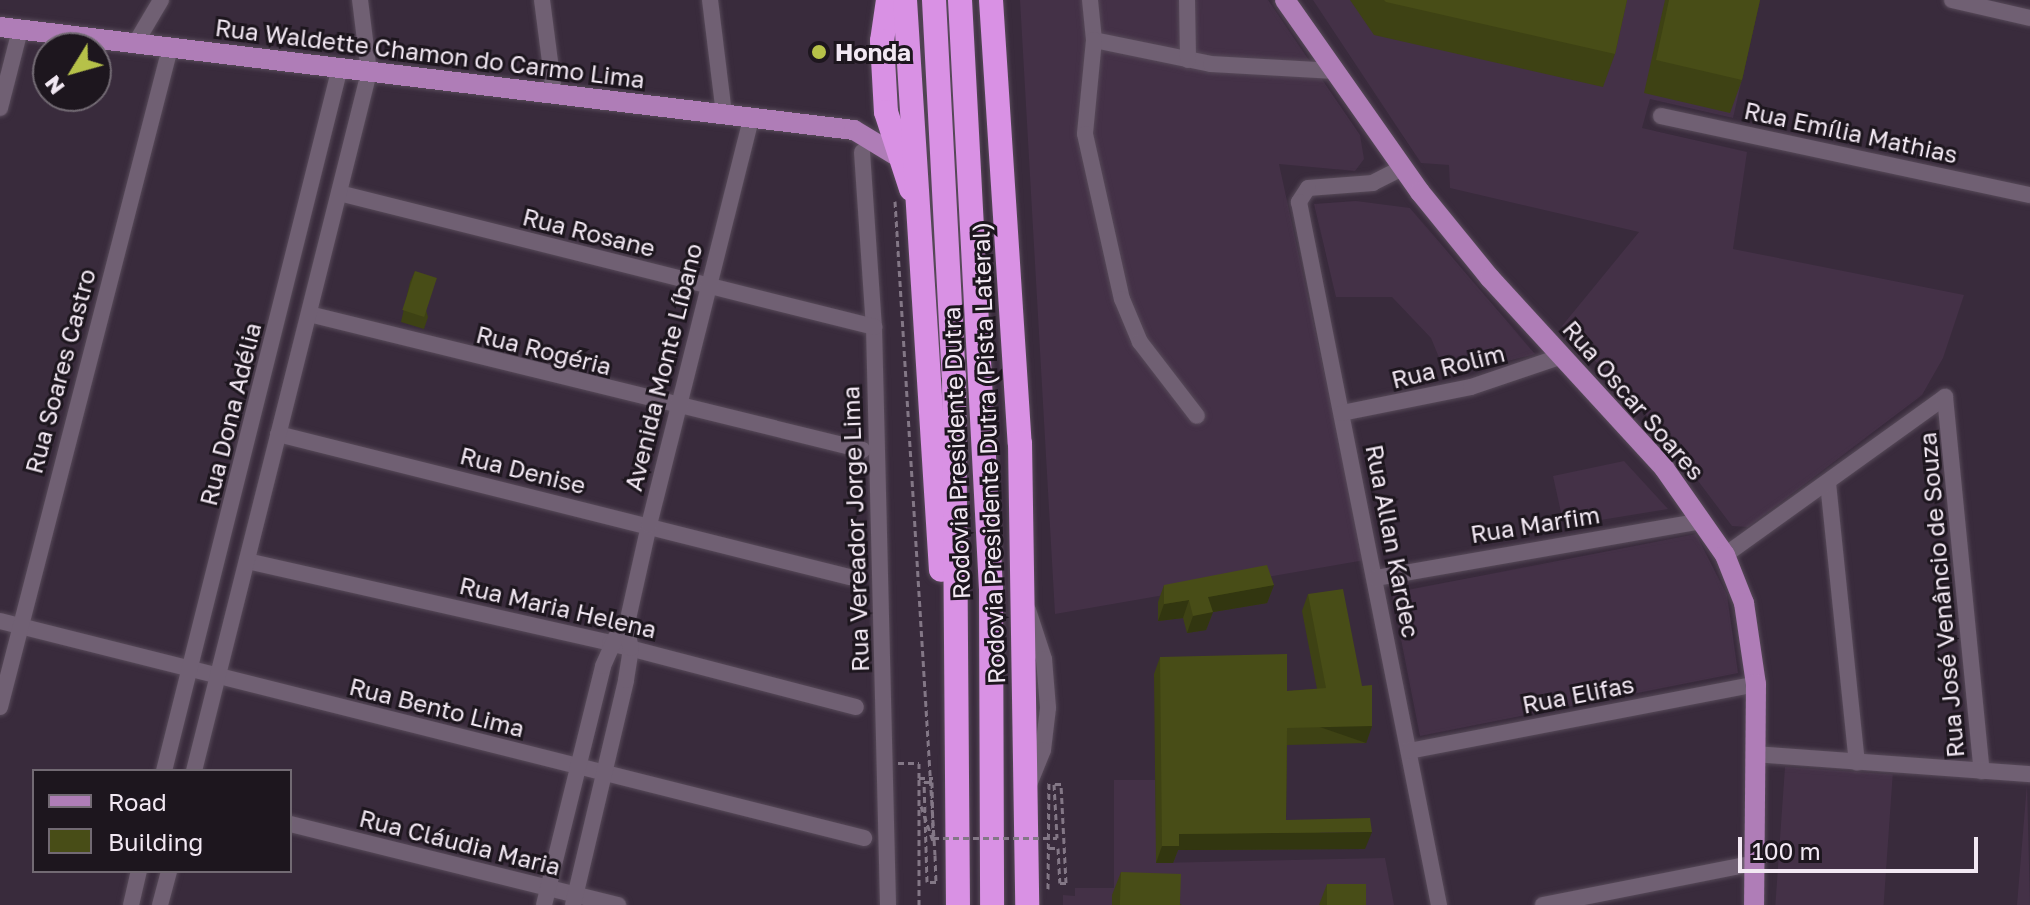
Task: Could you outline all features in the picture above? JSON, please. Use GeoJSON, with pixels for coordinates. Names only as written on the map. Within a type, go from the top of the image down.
{"type":"FeatureCollection","features":[{"type":"Feature","properties":{"kind":"highway"},"geometry":{"type":"LineString","coordinates":[[888,0],[882,41],[886,112],[897,156],[919,214]]}},
{"type":"Feature","properties":{"kind":"highway","name":"Rodovia Presidente Dutra (Pista Lateral)"},"geometry":{"type":"LineString","coordinates":[[905,0],[928,393],[957,740]]}},
{"type":"Feature","properties":{"kind":"highway","name":"Rodovia Presidente Dutra"},"geometry":{"type":"LineString","coordinates":[[934,0],[954,376],[958,905]]}},
{"type":"Feature","properties":{"kind":"highway","name":"Rodovia Presidente Dutra"},"geometry":{"type":"LineString","coordinates":[[960,0],[991,589],[992,905]]}},
{"type":"Feature","properties":{"kind":"highway","name":"Rodovia Presidente Dutra (Pista Lateral)"},"geometry":{"type":"LineString","coordinates":[[991,0],[1020,443],[1028,786],[1027,905]]}},
{"type":"Feature","properties":{"kind":"main road","name":"Rua Oscar Soares"},"geometry":{"type":"LineString","coordinates":[[1285,0],[1402,168],[1562,356],[1664,468],[1725,555],[1744,603],[1756,684],[1754,905]]}},
{"type":"Feature","properties":{"kind":"main road","name":"Rua Waldette Chamon do Carmo Lima"},"geometry":{"type":"LineString","coordinates":[[10,29],[854,130],[897,156]]}},
{"type":"Feature","properties":{"kind":"main road"},"geometry":{"type":"LineString","coordinates":[[854,130],[873,126],[886,112]]}},
{"type":"Feature","properties":{"kind":"street"},"geometry":{"type":"LineString","coordinates":[[135,44],[161,0]]}},
{"type":"Feature","properties":{"kind":"street"},"geometry":{"type":"LineString","coordinates":[[194,769],[369,72],[360,0]]}},
{"type":"Feature","properties":{"kind":"street"},"geometry":{"type":"LineString","coordinates":[[542,0],[554,93]]}},
{"type":"Feature","properties":{"kind":"street"},"geometry":{"type":"LineString","coordinates":[[710,0],[724,114]]}},
{"type":"Feature","properties":{"kind":"street"},"geometry":{"type":"LineString","coordinates":[[878,0],[882,41]]}},
{"type":"Feature","properties":{"kind":"street"},"geometry":{"type":"LineString","coordinates":[[1090,0],[1094,40],[1085,134],[1122,299],[1140,342],[1197,416]]}},
{"type":"Feature","properties":{"kind":"street"},"geometry":{"type":"LineString","coordinates":[[1187,0],[1188,60]]}},
{"type":"Feature","properties":{"kind":"street"},"geometry":{"type":"LineString","coordinates":[[1952,0],[2030,18]]}},
{"type":"Feature","properties":{"kind":"street"},"geometry":{"type":"LineString","coordinates":[[0,108],[10,29]]}},
{"type":"Feature","properties":{"kind":"street"},"geometry":{"type":"LineString","coordinates":[[1094,40],[1188,60],[1270,71],[1335,71]]}},
{"type":"Feature","properties":{"kind":"street","name":"Rua Soares Castro"},"geometry":{"type":"LineString","coordinates":[[0,707],[170,48]]}},
{"type":"Feature","properties":{"kind":"street","name":"Rua Dona Adélia"},"geometry":{"type":"LineString","coordinates":[[164,769],[340,67]]}},
{"type":"Feature","properties":{"kind":"street","name":"Rua Emília Mathias"},"geometry":{"type":"LineString","coordinates":[[1661,116],[2030,195]]}},
{"type":"Feature","properties":{"kind":"street","name":"Avenida Monte Líbano"},"geometry":{"type":"LineString","coordinates":[[575,900],[631,648],[626,628],[649,525],[751,118]]}},
{"type":"Feature","properties":{"kind":"street","name":"Rua Vereador Jorge Lima"},"geometry":{"type":"LineString","coordinates":[[862,152],[874,327],[887,764],[888,905]]}},
{"type":"Feature","properties":{"kind":"street","name":"Rua Allan Kardec"},"geometry":{"type":"LineString","coordinates":[[1402,168],[1373,183],[1305,189],[1299,202],[1439,905]]}},
{"type":"Feature","properties":{"kind":"street","name":"Rua Rosane"},"geometry":{"type":"LineString","coordinates":[[339,193],[707,288],[874,327]]}},
{"type":"Feature","properties":{"kind":"street","name":"Rua Rogéria"},"geometry":{"type":"LineString","coordinates":[[309,314],[863,450]]}},
{"type":"Feature","properties":{"kind":"street","name":"Rua Rolim"},"geometry":{"type":"LineString","coordinates":[[1342,413],[1471,387],[1562,356]]}},
{"type":"Feature","properties":{"kind":"street","name":"Rua José Venâncio de Souza"},"geometry":{"type":"LineString","coordinates":[[1725,555],[1945,397],[1982,771]]}},
{"type":"Feature","properties":{"kind":"street","name":"Rua Denise"},"geometry":{"type":"LineString","coordinates":[[278,434],[849,577]]}},
{"type":"Feature","properties":{"kind":"street"},"geometry":{"type":"LineString","coordinates":[[1828,483],[1857,762]]}},
{"type":"Feature","properties":{"kind":"street","name":"Rua Marfim"},"geometry":{"type":"LineString","coordinates":[[1376,578],[1702,521]]}},
{"type":"Feature","properties":{"kind":"street","name":"Rua Maria Helena"},"geometry":{"type":"LineString","coordinates":[[247,561],[631,648],[856,707]]}},
{"type":"Feature","properties":{"kind":"street","name":"Rua Bento Lima"},"geometry":{"type":"LineString","coordinates":[[0,621],[188,672],[864,838]]}},
{"type":"Feature","properties":{"kind":"street"},"geometry":{"type":"LineString","coordinates":[[546,897],[610,643],[626,628]]}},
{"type":"Feature","properties":{"kind":"street","name":"Rua Elifas"},"geometry":{"type":"LineString","coordinates":[[1409,751],[1756,684]]}},
{"type":"Feature","properties":{"kind":"street"},"geometry":{"type":"LineString","coordinates":[[1755,754],[2030,774]]}},
{"type":"Feature","properties":{"kind":"street","name":"Rua Cláudia Maria"},"geometry":{"type":"LineString","coordinates":[[292,825],[546,897],[618,905]]}},
{"type":"Feature","properties":{"kind":"street"},"geometry":{"type":"LineString","coordinates":[[1543,905],[1755,863]]}},
{"type":"Feature","properties":{"kind":"street"},"geometry":{"type":"LineString","coordinates":[[131,905],[139,873]]}},
{"type":"Feature","properties":{"kind":"street"},"geometry":{"type":"LineString","coordinates":[[160,905],[168,873]]}},
{"type":"Feature","properties":{"kind":"path"},"geometry":{"type":"LineString","coordinates":[[894,192],[933,778],[935,848],[935,855],[936,882],[927,882],[924,782],[932,782],[933,838],[1057,838],[1054,784],[1061,784],[1066,883],[1060,883],[1058,848],[1049,848],[1048,891]]}},
{"type":"Feature","properties":{"kind":"path"},"geometry":{"type":"LineString","coordinates":[[887,764],[919,763],[919,905]]}},
{"type":"Feature","properties":{"kind":"path"},"geometry":{"type":"LineString","coordinates":[[919,778],[933,778]]}},
{"type":"Feature","properties":{"kind":"path"},"geometry":{"type":"LineString","coordinates":[[919,800],[935,848]]}},
{"type":"Feature","properties":{"kind":"shaded area"},"geometry":{"type":"Polygon","coordinates":[[[1020,0],[1268,0],[1360,135],[1364,159],[1355,171],[1279,164],[1365,560],[1055,614],[1020,0]]]}},
{"type":"Feature","properties":{"kind":"shaded area"},"geometry":{"type":"Polygon","coordinates":[[[1313,0],[1760,0],[1733,118],[1650,99],[1642,128],[1747,152],[1733,249],[1964,295],[1943,358],[1922,395],[1748,527],[1732,526],[1656,425],[1562,326],[1639,232],[1450,188],[1449,165],[1421,163],[1313,0]]]}},
{"type":"Feature","properties":{"kind":"shaded area"},"geometry":{"type":"Polygon","coordinates":[[[1356,201],[1410,208],[1535,354],[1447,377],[1431,338],[1392,297],[1336,297],[1314,204],[1356,201]]]}},
{"type":"Feature","properties":{"kind":"shaded area"},"geometry":{"type":"Polygon","coordinates":[[[1624,461],[1668,509],[1564,526],[1553,476],[1624,461]]]}},
{"type":"Feature","properties":{"kind":"shaded area"},"geometry":{"type":"Polygon","coordinates":[[[1696,534],[1727,595],[1738,673],[1420,736],[1392,593],[1696,534]]]}},
{"type":"Feature","properties":{"kind":"shaded area"},"geometry":{"type":"Polygon","coordinates":[[[1785,767],[1893,775],[1884,905],[1775,905],[1785,767]]]}},
{"type":"Feature","properties":{"kind":"shaded area"},"geometry":{"type":"Polygon","coordinates":[[[1114,780],[1155,780],[1157,863],[1385,858],[1394,905],[1063,905],[1063,895],[1075,896],[1075,888],[1114,888],[1114,780]]]}},
{"type":"Feature","properties":{"kind":"shaded area"},"geometry":{"type":"Polygon","coordinates":[[[2027,784],[2030,905],[2017,905],[2027,784]]]}},
{"type":"Feature","properties":{"kind":"building"},"geometry":{"type":"Polygon","coordinates":[[[1384,0],[1627,0],[1615,54],[1384,0]]]}},
{"type":"Feature","properties":{"kind":"building"},"geometry":{"type":"Polygon","coordinates":[[[1669,0],[1760,0],[1742,80],[1656,60],[1669,0]]]}},
{"type":"Feature","properties":{"kind":"building"},"geometry":{"type":"Polygon","coordinates":[[[415,271],[437,278],[424,317],[402,310],[415,271]]]}},
{"type":"Feature","properties":{"kind":"building"},"geometry":{"type":"Polygon","coordinates":[[[1267,565],[1274,585],[1208,597],[1213,612],[1193,616],[1189,600],[1164,604],[1164,585],[1267,565]]]}},
{"type":"Feature","properties":{"kind":"building"},"geometry":{"type":"Polygon","coordinates":[[[1343,589],[1362,686],[1372,685],[1372,726],[1287,728],[1286,820],[1370,818],[1372,832],[1179,834],[1179,846],[1162,846],[1160,657],[1287,654],[1287,691],[1326,688],[1308,594],[1343,589]]]}},
{"type":"Feature","properties":{"kind":"building"},"geometry":{"type":"Polygon","coordinates":[[[1121,872],[1181,874],[1180,905],[1120,905],[1121,872]]]}},
{"type":"Feature","properties":{"kind":"building"},"geometry":{"type":"Polygon","coordinates":[[[1327,884],[1366,884],[1366,905],[1327,905],[1327,884]]]}},
{"type":"Feature","properties":{"kind":"place","name":"Honda"},"geometry":{"type":"Point","coordinates":[819,52]}}]}
